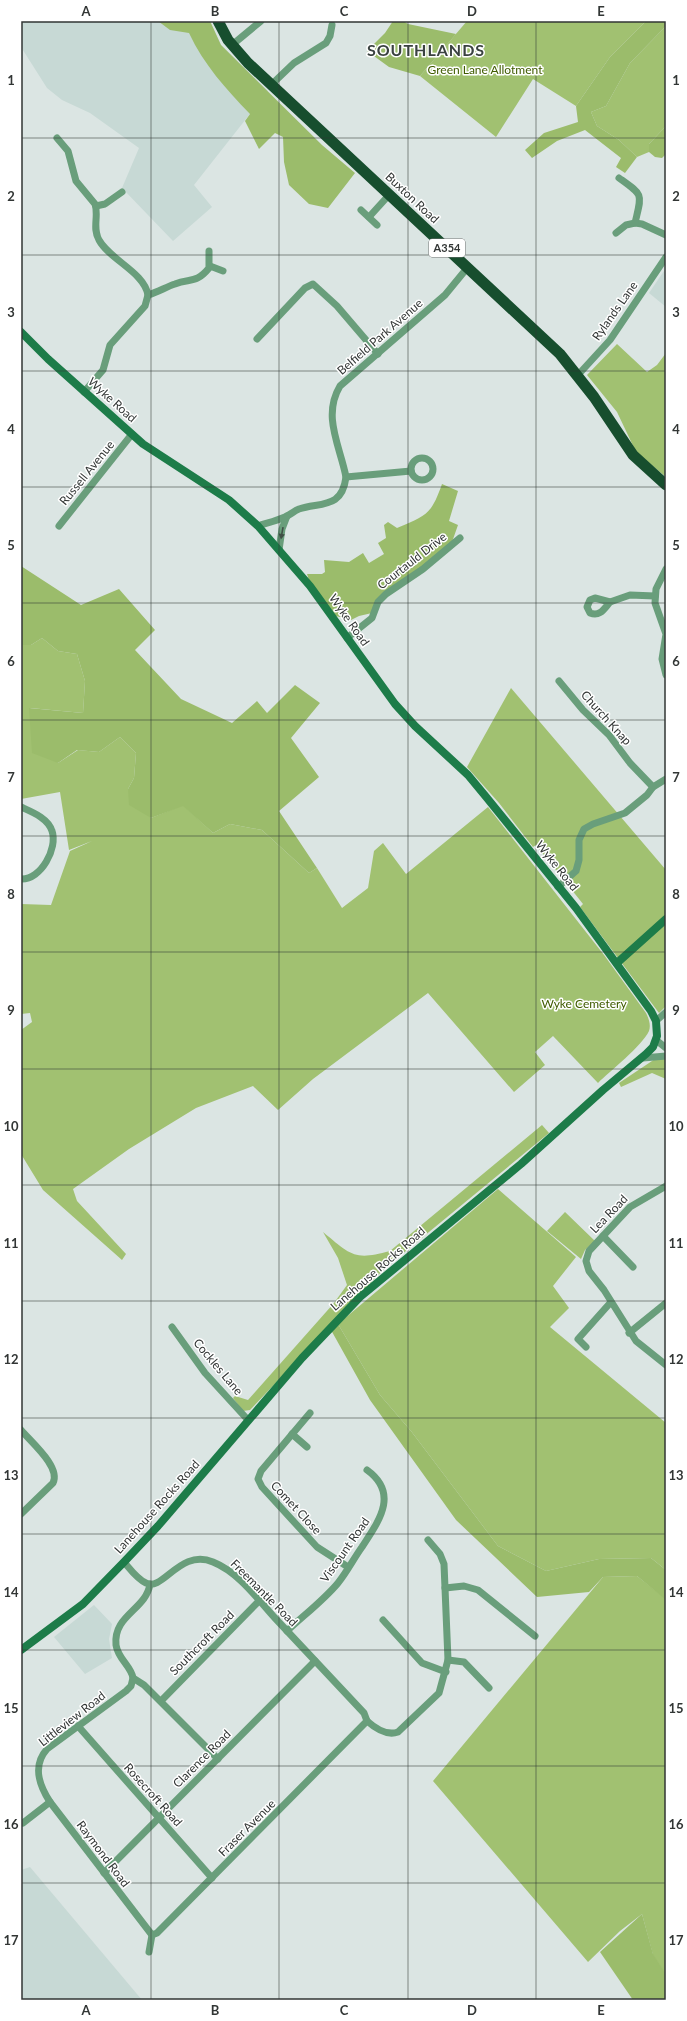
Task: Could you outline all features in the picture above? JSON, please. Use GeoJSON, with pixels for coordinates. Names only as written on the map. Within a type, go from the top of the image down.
{"type":"FeatureCollection","features":[{"type":"Feature","properties":{"kind":"highway","name":"Buxton Road"},"geometry":{"type":"LineString","coordinates":[[218,21],[232,45],[271,85],[547,341],[578,375],[633,454],[666,485]]}},
{"type":"Feature","properties":{"kind":"main road","name":"Wyke Road"},"geometry":{"type":"LineString","coordinates":[[21,332],[84,392],[132,434],[157,454],[229,500],[258,526],[310,586],[395,704],[415,726],[468,776],[618,963]]}},
{"type":"Feature","properties":{"kind":"main road"},"geometry":{"type":"LineString","coordinates":[[656,1040],[656,1021],[618,963],[666,919]]}},
{"type":"Feature","properties":{"kind":"main road","name":"Lanehouse Rocks Road"},"geometry":{"type":"LineString","coordinates":[[21,1650],[83,1604],[124,1562],[158,1526],[302,1358],[360,1297],[521,1164],[602,1090],[643,1058],[656,1040]]}},
{"type":"Feature","properties":{"kind":"street"},"geometry":{"type":"LineString","coordinates":[[232,45],[261,21]]}},
{"type":"Feature","properties":{"kind":"street"},"geometry":{"type":"LineString","coordinates":[[271,85],[294,63],[326,43],[330,36],[332,25]]}},
{"type":"Feature","properties":{"kind":"street"},"geometry":{"type":"LineString","coordinates":[[57,138],[68,151],[76,181],[96,206],[95,228],[99,241],[143,283],[148,295],[145,306],[110,345],[103,370],[84,392]]}},
{"type":"Feature","properties":{"kind":"street"},"geometry":{"type":"LineString","coordinates":[[619,178],[636,190],[641,197],[635,223]]}},
{"type":"Feature","properties":{"kind":"street"},"geometry":{"type":"LineString","coordinates":[[96,206],[109,202],[122,192]]}},
{"type":"Feature","properties":{"kind":"street"},"geometry":{"type":"LineString","coordinates":[[368,217],[389,195]]}},
{"type":"Feature","properties":{"kind":"street"},"geometry":{"type":"LineString","coordinates":[[361,210],[376,225]]}},
{"type":"Feature","properties":{"kind":"street"},"geometry":{"type":"LineString","coordinates":[[616,232],[626,225],[635,223],[642,224],[666,235]]}},
{"type":"Feature","properties":{"kind":"street"},"geometry":{"type":"LineString","coordinates":[[148,295],[177,283],[195,280],[210,266],[209,251]]}},
{"type":"Feature","properties":{"kind":"street","name":"Rylands Lane"},"geometry":{"type":"LineString","coordinates":[[578,375],[610,340],[666,257]]}},
{"type":"Feature","properties":{"kind":"street"},"geometry":{"type":"LineString","coordinates":[[210,266],[223,271]]}},
{"type":"Feature","properties":{"kind":"street","name":"Belfield Park Avenue"},"geometry":{"type":"LineString","coordinates":[[346,477],[333,429],[332,403],[340,386],[445,294],[468,267]]}},
{"type":"Feature","properties":{"kind":"street"},"geometry":{"type":"LineString","coordinates":[[257,339],[305,288],[313,284],[337,306],[378,354]]}},
{"type":"Feature","properties":{"kind":"street","name":"Russell Avenue"},"geometry":{"type":"LineString","coordinates":[[59,526],[132,434]]}},
{"type":"Feature","properties":{"kind":"street"},"geometry":{"type":"LineString","coordinates":[[258,526],[287,516],[299,510],[320,506],[334,500],[342,490],[346,477],[411,471]]}},
{"type":"Feature","properties":{"kind":"street"},"geometry":{"type":"LineString","coordinates":[[279,550],[282,529],[287,516]]}},
{"type":"Feature","properties":{"kind":"street","name":"Courtauld Drive"},"geometry":{"type":"LineString","coordinates":[[347,638],[372,618],[378,602],[386,594],[423,570],[460,538]]}},
{"type":"Feature","properties":{"kind":"street"},"geometry":{"type":"LineString","coordinates":[[666,569],[655,596],[656,610],[666,634],[662,663],[666,675]]}},
{"type":"Feature","properties":{"kind":"street"},"geometry":{"type":"LineString","coordinates":[[610,602],[636,594],[655,596]]}},
{"type":"Feature","properties":{"kind":"street","name":"Church Knap"},"geometry":{"type":"LineString","coordinates":[[559,681],[583,710],[609,735],[630,763],[653,787]]}},
{"type":"Feature","properties":{"kind":"street"},"geometry":{"type":"LineString","coordinates":[[558,887],[576,871],[579,860],[579,840],[584,829],[593,824],[625,814],[647,795],[653,787],[666,779]]}},
{"type":"Feature","properties":{"kind":"street"},"geometry":{"type":"LineString","coordinates":[[21,807],[45,821],[52,830],[53,836],[47,862],[41,871],[34,877],[21,879]]}},
{"type":"Feature","properties":{"kind":"street"},"geometry":{"type":"LineString","coordinates":[[656,1021],[666,1012]]}},
{"type":"Feature","properties":{"kind":"street"},"geometry":{"type":"LineString","coordinates":[[656,1040],[666,1048]]}},
{"type":"Feature","properties":{"kind":"street"},"geometry":{"type":"LineString","coordinates":[[643,1058],[666,1056]]}},
{"type":"Feature","properties":{"kind":"street","name":"Lea Road"},"geometry":{"type":"LineString","coordinates":[[611,1302],[586,1265],[587,1254],[634,1203],[666,1186]]}},
{"type":"Feature","properties":{"kind":"street"},"geometry":{"type":"LineString","coordinates":[[603,1236],[633,1267]]}},
{"type":"Feature","properties":{"kind":"street"},"geometry":{"type":"LineString","coordinates":[[586,1347],[578,1339],[611,1302],[629,1333],[639,1344],[666,1365]]}},
{"type":"Feature","properties":{"kind":"street"},"geometry":{"type":"LineString","coordinates":[[629,1333],[666,1303]]}},
{"type":"Feature","properties":{"kind":"street","name":"Cockles Lane"},"geometry":{"type":"LineString","coordinates":[[172,1327],[205,1373],[248,1420]]}},
{"type":"Feature","properties":{"kind":"street","name":"Comet Close"},"geometry":{"type":"LineString","coordinates":[[310,1413],[259,1473],[259,1483],[317,1547],[348,1567]]}},
{"type":"Feature","properties":{"kind":"street"},"geometry":{"type":"LineString","coordinates":[[21,1430],[52,1466],[55,1477],[53,1483],[21,1514]]}},
{"type":"Feature","properties":{"kind":"street"},"geometry":{"type":"LineString","coordinates":[[292,1434],[307,1447]]}},
{"type":"Feature","properties":{"kind":"street","name":"Viscount Road"},"geometry":{"type":"LineString","coordinates":[[287,1631],[335,1586],[379,1520],[384,1509],[382,1488],[367,1470]]}},
{"type":"Feature","properties":{"kind":"street"},"geometry":{"type":"LineString","coordinates":[[367,1722],[381,1731],[391,1734],[398,1732],[436,1697],[441,1689],[448,1660],[443,1560],[428,1540]]}},
{"type":"Feature","properties":{"kind":"street","name":"Freemantle Road"},"geometry":{"type":"LineString","coordinates":[[150,1584],[159,1582],[185,1562],[204,1559],[215,1562],[226,1569],[259,1601],[364,1713],[367,1722]]}},
{"type":"Feature","properties":{"kind":"street"},"geometry":{"type":"LineString","coordinates":[[124,1562],[142,1581],[150,1584],[147,1594],[119,1626],[116,1636],[118,1653],[132,1672],[133,1678],[141,1682],[161,1701],[218,1759]]}},
{"type":"Feature","properties":{"kind":"street"},"geometry":{"type":"LineString","coordinates":[[445,1588],[464,1586],[478,1590],[535,1636]]}},
{"type":"Feature","properties":{"kind":"street","name":"Southcroft Road"},"geometry":{"type":"LineString","coordinates":[[161,1701],[259,1601]]}},
{"type":"Feature","properties":{"kind":"street"},"geometry":{"type":"LineString","coordinates":[[383,1620],[422,1663],[446,1672]]}},
{"type":"Feature","properties":{"kind":"street"},"geometry":{"type":"LineString","coordinates":[[448,1660],[464,1662],[489,1688]]}},
{"type":"Feature","properties":{"kind":"street","name":"Clarence Road"},"geometry":{"type":"LineString","coordinates":[[104,1873],[315,1661]]}},
{"type":"Feature","properties":{"kind":"street","name":"Littleview Road"},"geometry":{"type":"LineString","coordinates":[[40,1784],[38,1770],[42,1756],[50,1746],[126,1691],[131,1686],[133,1678]]}},
{"type":"Feature","properties":{"kind":"street","name":"Fraser Avenue"},"geometry":{"type":"LineString","coordinates":[[152,1935],[157,1933],[367,1722]]}},
{"type":"Feature","properties":{"kind":"street","name":"Rosecroft Road"},"geometry":{"type":"LineString","coordinates":[[78,1726],[212,1878]]}},
{"type":"Feature","properties":{"kind":"street","name":"Raymond Road"},"geometry":{"type":"LineString","coordinates":[[40,1784],[50,1802],[152,1935]]}},
{"type":"Feature","properties":{"kind":"street"},"geometry":{"type":"LineString","coordinates":[[23,1823],[50,1802]]}},
{"type":"Feature","properties":{"kind":"street"},"geometry":{"type":"LineString","coordinates":[[149,1952],[152,1935]]}},
{"type":"Feature","properties":{"kind":"shaded area"},"geometry":{"type":"Polygon","coordinates":[[[21,21],[210,21],[221,45],[268,91],[194,185],[212,207],[173,241],[122,188],[139,148],[90,113],[62,100],[47,88],[21,47],[21,21]]]}},
{"type":"Feature","properties":{"kind":"shaded area"},"geometry":{"type":"Polygon","coordinates":[[[666,268],[666,307],[649,293],[666,268]]]}},
{"type":"Feature","properties":{"kind":"shaded area"},"geometry":{"type":"Polygon","coordinates":[[[94,1605],[112,1624],[109,1639],[112,1658],[85,1674],[54,1637],[94,1605]]]}},
{"type":"Feature","properties":{"kind":"shaded area"},"geometry":{"type":"Polygon","coordinates":[[[30,1867],[142,2000],[21,2000],[21,1870],[30,1867]]]}},
{"type":"Feature","properties":{"kind":"green space"},"geometry":{"type":"Polygon","coordinates":[[[158,21],[210,21],[221,45],[322,145],[355,173],[328,208],[309,204],[289,185],[284,162],[283,137],[275,133],[259,149],[245,121],[250,114],[224,86],[201,56],[189,33],[170,30],[158,21]]]}},
{"type":"Feature","properties":{"kind":"green space"},"geometry":{"type":"Polygon","coordinates":[[[393,21],[403,21],[408,24],[456,34],[420,76],[389,67],[367,51],[385,33],[393,21]]]}},
{"type":"Feature","properties":{"kind":"green space","name":"Green Lane Allotment"},"geometry":{"type":"Polygon","coordinates":[[[467,21],[646,21],[610,57],[576,106],[533,79],[496,137],[420,76],[467,21]]]}},
{"type":"Feature","properties":{"kind":"green space"},"geometry":{"type":"Polygon","coordinates":[[[646,21],[666,21],[666,26],[630,63],[606,106],[591,112],[597,126],[619,140],[637,157],[625,173],[616,167],[621,158],[585,130],[557,141],[532,158],[525,150],[544,133],[578,122],[576,106],[610,57],[646,21]]]}},
{"type":"Feature","properties":{"kind":"green space"},"geometry":{"type":"Polygon","coordinates":[[[666,26],[666,126],[649,144],[649,152],[637,157],[619,140],[597,126],[591,112],[606,106],[630,63],[666,26]]]}},
{"type":"Feature","properties":{"kind":"green space"},"geometry":{"type":"Polygon","coordinates":[[[666,126],[666,154],[662,158],[655,157],[649,152],[649,144],[666,126]]]}},
{"type":"Feature","properties":{"kind":"green space"},"geometry":{"type":"Polygon","coordinates":[[[617,344],[647,372],[657,365],[666,353],[666,477],[636,452],[617,412],[587,375],[617,344]]]}},
{"type":"Feature","properties":{"kind":"green space"},"geometry":{"type":"Polygon","coordinates":[[[442,484],[458,491],[449,521],[458,525],[452,542],[422,568],[384,594],[372,613],[359,616],[351,620],[336,616],[309,580],[307,574],[322,574],[325,572],[324,560],[349,562],[363,553],[369,563],[384,554],[378,543],[386,538],[384,525],[388,522],[397,528],[422,517],[435,502],[442,484]]]}},
{"type":"Feature","properties":{"kind":"green space"},"geometry":{"type":"Polygon","coordinates":[[[21,566],[81,605],[119,589],[155,630],[135,650],[181,699],[232,723],[257,701],[267,713],[295,685],[320,703],[291,738],[319,777],[279,811],[317,868],[309,873],[262,830],[230,824],[213,833],[183,806],[151,818],[129,805],[128,789],[134,778],[136,753],[120,737],[99,752],[77,750],[58,763],[32,753],[29,708],[83,713],[85,681],[77,654],[58,651],[42,638],[31,645],[21,645],[21,566]]]}},
{"type":"Feature","properties":{"kind":"green space","name":"Wyke Cemetery"},"geometry":{"type":"Polygon","coordinates":[[[42,638],[58,651],[77,654],[85,681],[83,713],[30,708],[58,763],[78,750],[99,752],[120,737],[136,753],[134,778],[128,789],[151,818],[183,805],[213,833],[230,824],[262,830],[309,873],[317,868],[342,908],[368,888],[374,851],[383,843],[406,874],[488,807],[604,955],[646,1013],[650,1026],[649,1031],[640,1044],[598,1083],[553,1036],[535,1052],[545,1065],[514,1092],[428,993],[313,1079],[278,1110],[253,1086],[196,1108],[129,1149],[73,1189],[77,1201],[126,1254],[122,1260],[43,1190],[21,1154],[21,1030],[32,1022],[30,1013],[21,1014],[21,904],[51,905],[70,851],[92,841],[69,850],[60,792],[21,799],[21,645],[31,645],[42,638]]]}},
{"type":"Feature","properties":{"kind":"green space"},"geometry":{"type":"Polygon","coordinates":[[[511,688],[666,870],[666,1006],[659,1013],[580,907],[583,904],[536,845],[533,847],[499,803],[467,767],[511,688]]]}},
{"type":"Feature","properties":{"kind":"green space"},"geometry":{"type":"Polygon","coordinates":[[[655,1059],[666,1059],[666,1079],[652,1073],[621,1087],[619,1083],[655,1059]]]}},
{"type":"Feature","properties":{"kind":"green space"},"geometry":{"type":"Polygon","coordinates":[[[542,1125],[549,1133],[384,1269],[250,1410],[243,1411],[233,1398],[235,1396],[248,1400],[334,1303],[347,1285],[338,1258],[323,1232],[347,1251],[354,1254],[368,1255],[390,1251],[542,1125]]]}},
{"type":"Feature","properties":{"kind":"green space"},"geometry":{"type":"Polygon","coordinates":[[[498,1189],[576,1257],[553,1286],[569,1308],[550,1327],[666,1423],[666,1570],[651,1558],[599,1559],[546,1571],[498,1546],[411,1431],[380,1395],[338,1324],[498,1189]]]}},
{"type":"Feature","properties":{"kind":"green space"},"geometry":{"type":"Polygon","coordinates":[[[565,1212],[595,1241],[585,1250],[581,1259],[547,1231],[565,1212]]]}},
{"type":"Feature","properties":{"kind":"green space"},"geometry":{"type":"Polygon","coordinates":[[[338,1324],[380,1395],[411,1431],[498,1546],[546,1571],[599,1559],[651,1558],[666,1570],[666,1600],[637,1576],[603,1577],[589,1592],[537,1597],[456,1520],[370,1400],[331,1330],[338,1324]]]}},
{"type":"Feature","properties":{"kind":"green space"},"geometry":{"type":"Polygon","coordinates":[[[637,1576],[666,1599],[666,1975],[653,1955],[642,1914],[620,1931],[588,1962],[433,1781],[603,1577],[637,1576]]]}},
{"type":"Feature","properties":{"kind":"green space"},"geometry":{"type":"Polygon","coordinates":[[[642,1914],[653,1954],[666,1974],[666,2000],[633,2000],[600,1952],[642,1914]]]}},
{"type":"Feature","properties":{"kind":"district","name":"SOUTHLANDS"},"geometry":{"type":"Point","coordinates":[426,50]}}]}
